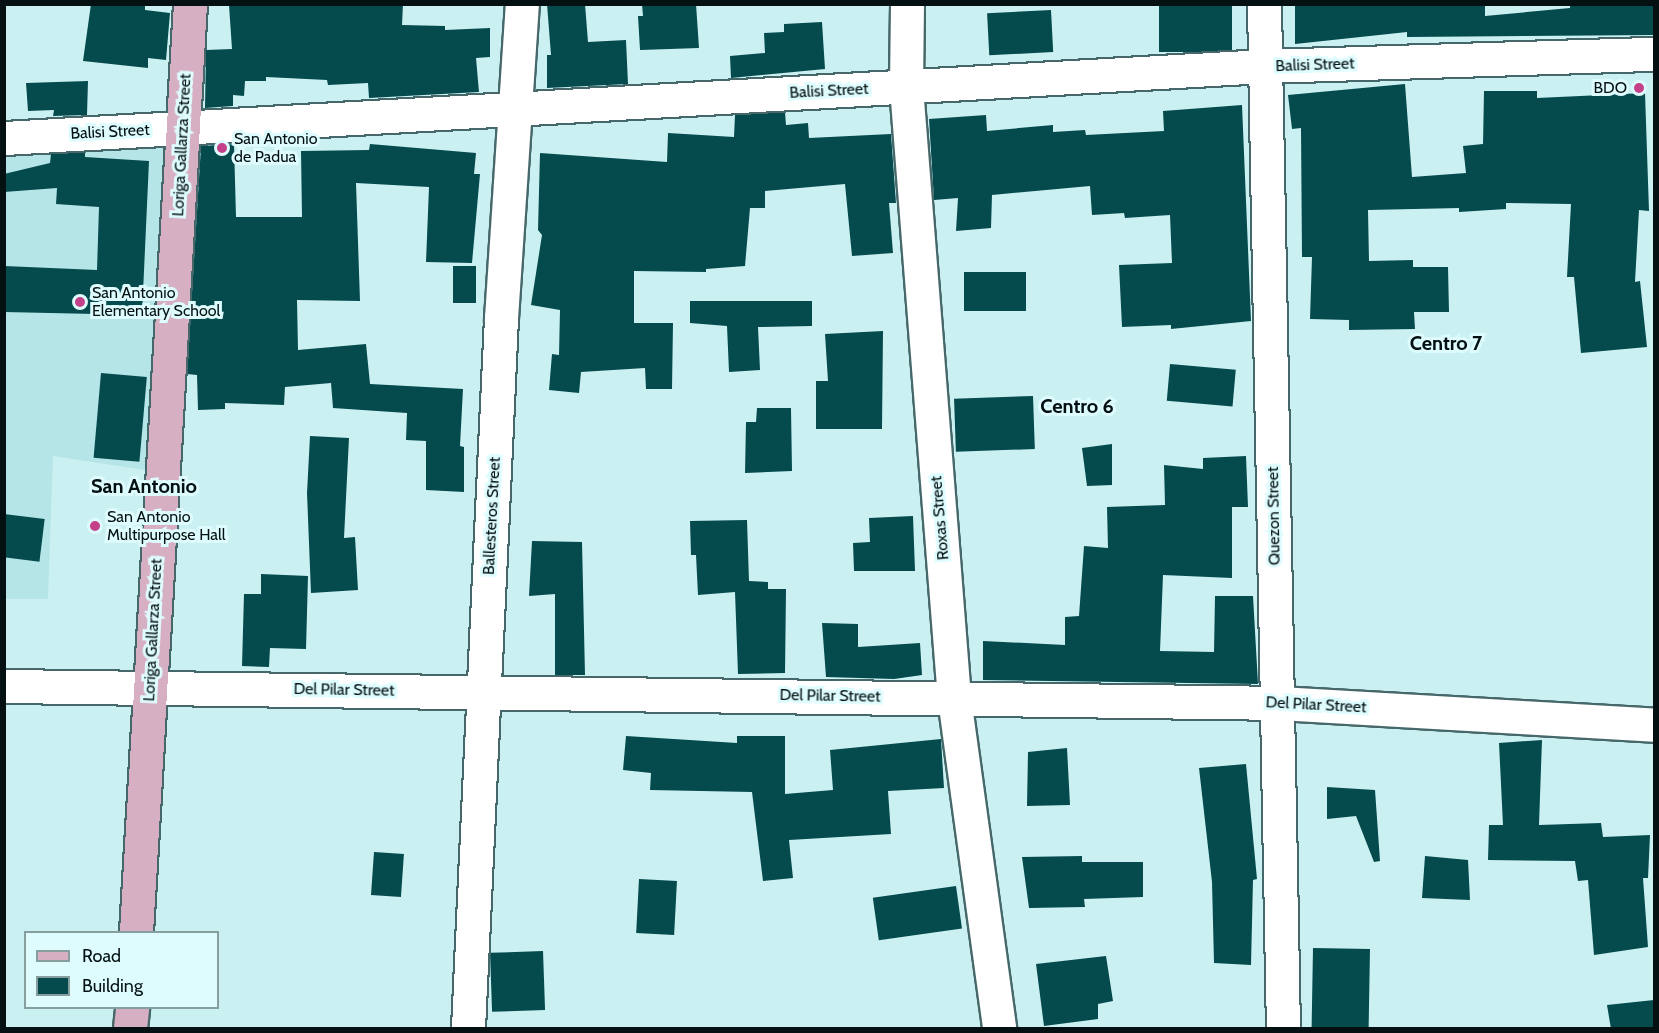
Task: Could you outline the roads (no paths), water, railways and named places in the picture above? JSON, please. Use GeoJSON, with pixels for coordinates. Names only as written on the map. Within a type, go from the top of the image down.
{"type":"FeatureCollection","features":[{"type":"Feature","properties":{"kind":"main road","name":"Loriga Gallarza Street"},"geometry":{"type":"LineString","coordinates":[[136,931],[190,4]]}},
{"type":"Feature","properties":{"kind":"main road"},"geometry":{"type":"LineString","coordinates":[[130,1029],[132,1009]]}},
{"type":"Feature","properties":{"kind":"street","name":"Ballesteros Street"},"geometry":{"type":"LineString","coordinates":[[468,1029],[501,318],[517,109],[522,4]]}},
{"type":"Feature","properties":{"kind":"street","name":"Roxas Street"},"geometry":{"type":"LineString","coordinates":[[907,4],[906,87],[954,698],[999,1029]]}},
{"type":"Feature","properties":{"kind":"street","name":"Quezon Street"},"geometry":{"type":"LineString","coordinates":[[1264,4],[1283,1029]]}},
{"type":"Feature","properties":{"kind":"street","name":"Balisi Street"},"geometry":{"type":"LineString","coordinates":[[4,138],[1266,66],[1654,54]]}},
{"type":"Feature","properties":{"kind":"street","name":"Del Pilar Street"},"geometry":{"type":"LineString","coordinates":[[4,686],[1278,703],[1654,724]]}},
{"type":"Feature","properties":{"kind":"place","name":"BDO"},"geometry":{"type":"Point","coordinates":[1639,88]}},
{"type":"Feature","properties":{"kind":"place","name":"San Antonio de Padua"},"geometry":{"type":"Point","coordinates":[222,148]}},
{"type":"Feature","properties":{"kind":"place","name":"San Antonio Elementary School"},"geometry":{"type":"Point","coordinates":[80,302]}},
{"type":"Feature","properties":{"kind":"place","name":"San Antonio Multipurpose Hall"},"geometry":{"type":"Point","coordinates":[95,526]}},
{"type":"Feature","properties":{"kind":"district","name":"Centro 7"},"geometry":{"type":"Point","coordinates":[1446,343]}},
{"type":"Feature","properties":{"kind":"district","name":"Centro 6"},"geometry":{"type":"Point","coordinates":[1077,406]}},
{"type":"Feature","properties":{"kind":"district","name":"San Antonio"},"geometry":{"type":"Point","coordinates":[144,486]}}]}
